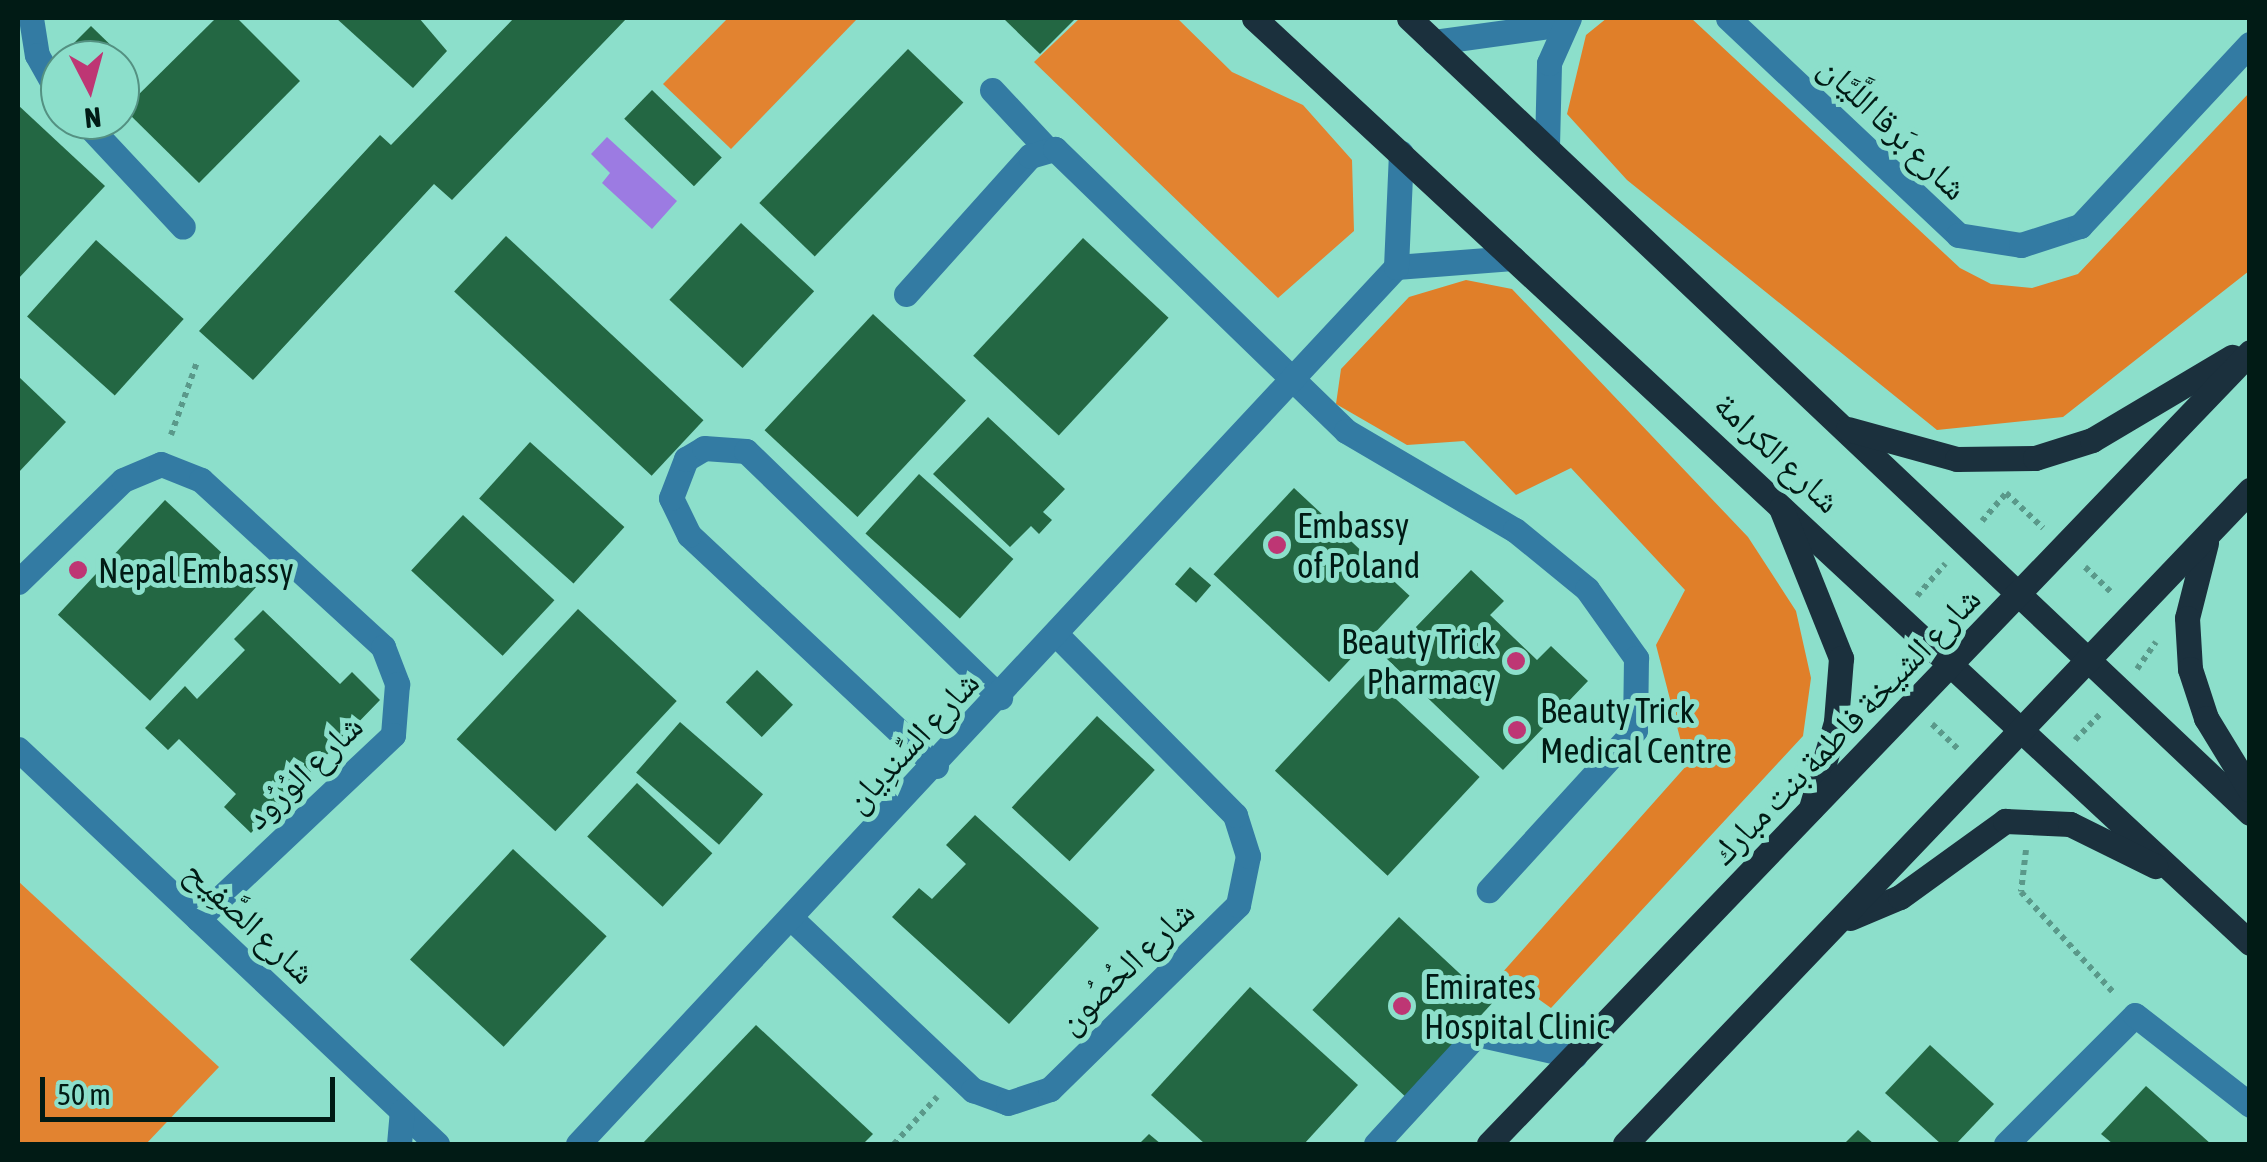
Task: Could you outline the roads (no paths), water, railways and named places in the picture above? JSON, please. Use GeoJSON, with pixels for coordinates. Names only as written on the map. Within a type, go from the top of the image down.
{"type":"FeatureCollection","features":[{"type":"Feature","properties":{"kind":"main road","name":"شارع الكرامة"},"geometry":{"type":"LineString","coordinates":[[1254,18],[1774,495],[2250,943]]}},
{"type":"Feature","properties":{"kind":"main road","name":"شارع الكرامة"},"geometry":{"type":"LineString","coordinates":[[1408,18],[2091,657],[2250,813]]}},
{"type":"Feature","properties":{"kind":"main road"},"geometry":{"type":"LineString","coordinates":[[1844,428],[1957,459],[2035,458],[2092,440],[2250,349]]}},
{"type":"Feature","properties":{"kind":"main road","name":"شارع الشيخة فاطمة بنت مبارك"},"geometry":{"type":"LineString","coordinates":[[1489,1144],[2022,592],[2250,349]]}},
{"type":"Feature","properties":{"kind":"main road"},"geometry":{"type":"LineString","coordinates":[[1625,1144],[2250,490]]}},
{"type":"Feature","properties":{"kind":"main road"},"geometry":{"type":"LineString","coordinates":[[1774,495],[1841,658],[1836,722],[1810,812]]}},
{"type":"Feature","properties":{"kind":"main road"},"geometry":{"type":"LineString","coordinates":[[2216,525],[2190,594],[2188,656],[2206,718],[2250,790]]}},
{"type":"Feature","properties":{"kind":"main road"},"geometry":{"type":"LineString","coordinates":[[1841,921],[1900,897],[1974,836],[2017,819],[2070,824],[2180,878]]}},
{"type":"Feature","properties":{"kind":"street"},"geometry":{"type":"LineString","coordinates":[[31,18],[40,61]]}},
{"type":"Feature","properties":{"kind":"street","name":"شارع بَرقا اللَّيَّان"},"geometry":{"type":"LineString","coordinates":[[1728,18],[1958,235],[2021,245],[2080,226],[2250,44]]}},
{"type":"Feature","properties":{"kind":"street"},"geometry":{"type":"LineString","coordinates":[[1434,42],[1566,21],[1544,105],[1548,146]]}},
{"type":"Feature","properties":{"kind":"street"},"geometry":{"type":"LineString","coordinates":[[992,90],[1048,149],[1066,155],[1346,432],[1515,530],[1587,589],[1636,658],[1634,730],[1489,890]]}},
{"type":"Feature","properties":{"kind":"street"},"geometry":{"type":"LineString","coordinates":[[102,140],[183,226]]}},
{"type":"Feature","properties":{"kind":"street"},"geometry":{"type":"LineString","coordinates":[[906,294],[1030,156],[1048,149]]}},
{"type":"Feature","properties":{"kind":"street"},"geometry":{"type":"LineString","coordinates":[[1402,153],[1396,267],[1513,258]]}},
{"type":"Feature","properties":{"kind":"street","name":"شارع السِّندِيان"},"geometry":{"type":"LineString","coordinates":[[578,1144],[793,920],[1396,267]]}},
{"type":"Feature","properties":{"kind":"street"},"geometry":{"type":"LineString","coordinates":[[936,766],[689,535],[670,498],[686,460],[704,448],[746,450],[1000,697]]}},
{"type":"Feature","properties":{"kind":"street","name":"شارع الوُرُود"},"geometry":{"type":"LineString","coordinates":[[18,582],[123,480],[161,464],[201,480],[383,647],[397,684],[393,734],[198,919]]}},
{"type":"Feature","properties":{"kind":"street","name":"شارع الحُصُون"},"geometry":{"type":"LineString","coordinates":[[793,920],[957,1075],[1008,1103],[1050,1089],[1238,905],[1248,856],[1235,815],[1057,635]]}},
{"type":"Feature","properties":{"kind":"street","name":"شارع الصَّفِيح"},"geometry":{"type":"LineString","coordinates":[[18,749],[437,1144]]}},
{"type":"Feature","properties":{"kind":"street"},"geometry":{"type":"LineString","coordinates":[[2006,1144],[2134,1014],[2250,1105]]}},
{"type":"Feature","properties":{"kind":"street"},"geometry":{"type":"LineString","coordinates":[[1376,1144],[1477,1034],[1575,1056]]}},
{"type":"Feature","properties":{"kind":"street"},"geometry":{"type":"LineString","coordinates":[[399,1144],[402,1111]]}},
{"type":"Feature","properties":{"kind":"place","name":"Embassy of Poland"},"geometry":{"type":"Point","coordinates":[1277,545]}},
{"type":"Feature","properties":{"kind":"place","name":"Nepal Embassy"},"geometry":{"type":"Point","coordinates":[78,570]}},
{"type":"Feature","properties":{"kind":"place","name":"Beauty Trick Pharmacy"},"geometry":{"type":"Point","coordinates":[1516,661]}},
{"type":"Feature","properties":{"kind":"place","name":"Beauty Trick Medical Centre"},"geometry":{"type":"Point","coordinates":[1517,730]}},
{"type":"Feature","properties":{"kind":"place","name":"Emirates Hospital Clinic"},"geometry":{"type":"Point","coordinates":[1402,1006]}}]}
